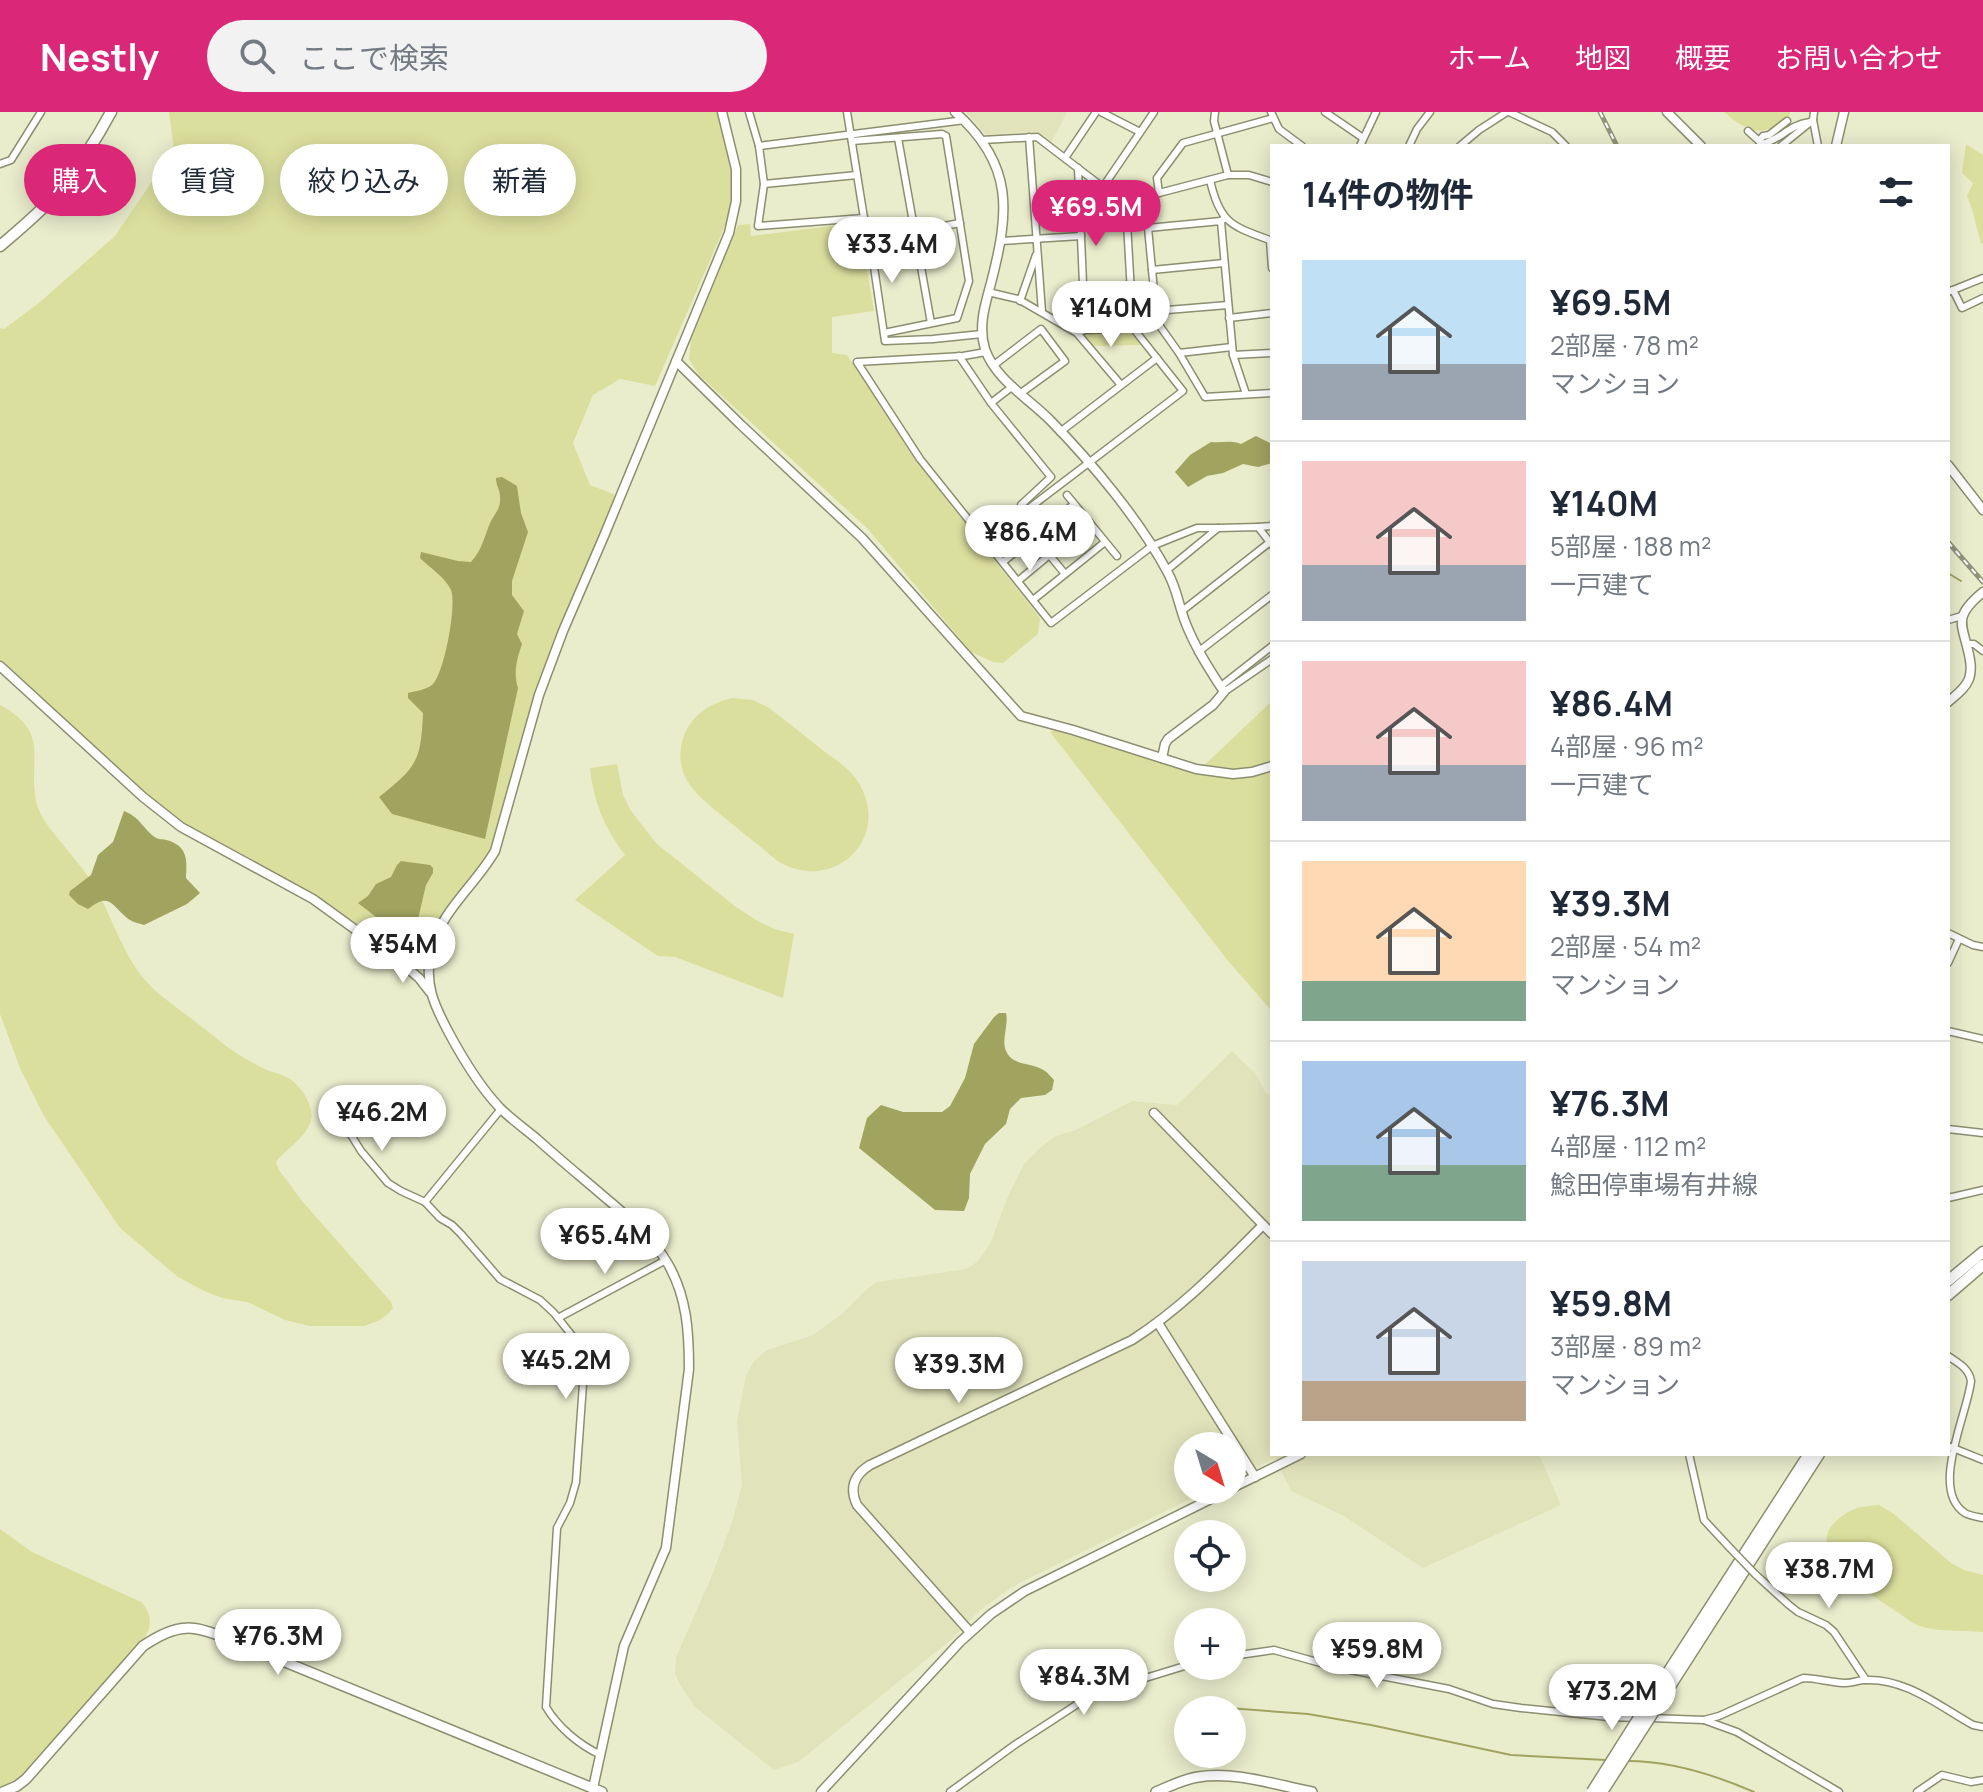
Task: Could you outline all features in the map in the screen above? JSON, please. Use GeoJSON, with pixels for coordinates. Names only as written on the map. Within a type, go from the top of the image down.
{"type":"FeatureCollection","features":[{"type":"Feature","properties":{"kind":"highway"},"geometry":{"type":"LineString","coordinates":[[0,246],[59,192],[111,112]]}},
{"type":"Feature","properties":{"kind":"highway"},"geometry":{"type":"LineString","coordinates":[[1950,1279],[1983,1252]]}},
{"type":"Feature","properties":{"kind":"highway"},"geometry":{"type":"LineString","coordinates":[[1950,1293],[1983,1265]]}},
{"type":"Feature","properties":{"kind":"highway"},"geometry":{"type":"LineString","coordinates":[[1602,1792],[1650,1708],[1808,1456]]}},
{"type":"Feature","properties":{"kind":"highway"},"geometry":{"type":"LineString","coordinates":[[1592,1792],[1818,1456]]}},
{"type":"Feature","properties":{"kind":"main road"},"geometry":{"type":"LineString","coordinates":[[9,1791],[26,1779],[143,1646],[162,1633],[180,1628],[198,1628],[234,1641],[598,1790]]}},
{"type":"Feature","properties":{"kind":"main road"},"geometry":{"type":"LineString","coordinates":[[1156,1792],[1196,1777],[1217,1775],[1242,1778],[1275,1788],[1312,1792]]}},
{"type":"Feature","properties":{"kind":"street"},"geometry":{"type":"LineString","coordinates":[[0,164],[11,160],[41,112]]}},
{"type":"Feature","properties":{"kind":"street"},"geometry":{"type":"LineString","coordinates":[[430,992],[431,952],[438,930],[485,869],[495,851],[539,695],[563,631],[729,233],[736,201],[736,169],[722,112]]}},
{"type":"Feature","properties":{"kind":"street"},"geometry":{"type":"LineString","coordinates":[[749,112],[759,146],[764,184],[758,226],[864,218]]}},
{"type":"Feature","properties":{"kind":"street"},"geometry":{"type":"LineString","coordinates":[[847,112],[885,341],[982,334]]}},
{"type":"Feature","properties":{"kind":"street"},"geometry":{"type":"LineString","coordinates":[[955,112],[982,140],[1000,180],[1004,210],[1001,241],[982,316],[986,352],[1013,386],[1088,462],[1152,546],[1176,589],[1198,652],[1222,689]]}},
{"type":"Feature","properties":{"kind":"street"},"geometry":{"type":"LineString","coordinates":[[1065,158],[1098,112],[1140,132]]}},
{"type":"Feature","properties":{"kind":"street"},"geometry":{"type":"LineString","coordinates":[[1103,187],[1154,112]]}},
{"type":"Feature","properties":{"kind":"street"},"geometry":{"type":"LineString","coordinates":[[1215,112],[1214,121],[1228,175]]}},
{"type":"Feature","properties":{"kind":"street"},"geometry":{"type":"LineString","coordinates":[[1325,112],[1363,138]]}},
{"type":"Feature","properties":{"kind":"street"},"geometry":{"type":"LineString","coordinates":[[1361,144],[1376,112]]}},
{"type":"Feature","properties":{"kind":"street"},"geometry":{"type":"LineString","coordinates":[[1410,144],[1430,112]]}},
{"type":"Feature","properties":{"kind":"street"},"geometry":{"type":"LineString","coordinates":[[1462,144],[1508,112],[1552,132],[1564,144]]}},
{"type":"Feature","properties":{"kind":"street"},"geometry":{"type":"LineString","coordinates":[[1667,112],[1699,144]]}},
{"type":"Feature","properties":{"kind":"street"},"geometry":{"type":"LineString","coordinates":[[1836,144],[1844,112]]}},
{"type":"Feature","properties":{"kind":"street"},"geometry":{"type":"LineString","coordinates":[[1159,193],[1157,178],[1183,143],[1272,115],[1279,129],[1299,144]]}},
{"type":"Feature","properties":{"kind":"street"},"geometry":{"type":"LineString","coordinates":[[1748,131],[1762,144],[1768,143],[1812,118]]}},
{"type":"Feature","properties":{"kind":"street"},"geometry":{"type":"LineString","coordinates":[[1783,144],[1812,118]]}},
{"type":"Feature","properties":{"kind":"street"},"geometry":{"type":"LineString","coordinates":[[1812,118],[1818,144]]}},
{"type":"Feature","properties":{"kind":"street"},"geometry":{"type":"LineString","coordinates":[[759,146],[852,137],[965,120]]}},
{"type":"Feature","properties":{"kind":"street"},"geometry":{"type":"LineString","coordinates":[[1759,141],[1787,121]]}},
{"type":"Feature","properties":{"kind":"street"},"geometry":{"type":"LineString","coordinates":[[852,137],[946,136],[969,281],[957,318],[884,333]]}},
{"type":"Feature","properties":{"kind":"street"},"geometry":{"type":"LineString","coordinates":[[1029,137],[1042,312]]}},
{"type":"Feature","properties":{"kind":"street"},"geometry":{"type":"LineString","coordinates":[[982,140],[1037,137],[1126,205],[1133,328],[1183,391],[986,541]]}},
{"type":"Feature","properties":{"kind":"street"},"geometry":{"type":"LineString","coordinates":[[898,138],[931,323]]}},
{"type":"Feature","properties":{"kind":"street"},"geometry":{"type":"LineString","coordinates":[[1078,168],[1081,332]]}},
{"type":"Feature","properties":{"kind":"street"},"geometry":{"type":"LineString","coordinates":[[764,184],[857,175]]}},
{"type":"Feature","properties":{"kind":"street"},"geometry":{"type":"LineString","coordinates":[[1126,205],[1228,175],[1249,175],[1270,181]]}},
{"type":"Feature","properties":{"kind":"street"},"geometry":{"type":"LineString","coordinates":[[1210,180],[1223,219],[1232,351],[1246,394]]}},
{"type":"Feature","properties":{"kind":"street"},"geometry":{"type":"LineString","coordinates":[[1270,240],[1235,227],[1223,219],[1148,228],[1157,322],[1205,397],[1270,393]]}},
{"type":"Feature","properties":{"kind":"street"},"geometry":{"type":"LineString","coordinates":[[870,240],[960,223]]}},
{"type":"Feature","properties":{"kind":"street"},"geometry":{"type":"LineString","coordinates":[[1001,241],[1081,236]]}},
{"type":"Feature","properties":{"kind":"street"},"geometry":{"type":"LineString","coordinates":[[1020,301],[1037,250]]}},
{"type":"Feature","properties":{"kind":"street"},"geometry":{"type":"LineString","coordinates":[[1152,270],[1224,263]]}},
{"type":"Feature","properties":{"kind":"street"},"geometry":{"type":"LineString","coordinates":[[1983,278],[1950,291],[1962,308],[1983,298]]}},
{"type":"Feature","properties":{"kind":"street"},"geometry":{"type":"LineString","coordinates":[[988,292],[1020,301],[1081,332],[1121,385]]}},
{"type":"Feature","properties":{"kind":"street"},"geometry":{"type":"LineString","coordinates":[[1155,311],[1228,305]]}},
{"type":"Feature","properties":{"kind":"street"},"geometry":{"type":"LineString","coordinates":[[1229,318],[1270,313]]}},
{"type":"Feature","properties":{"kind":"street"},"geometry":{"type":"LineString","coordinates":[[1081,332],[1133,328]]}},
{"type":"Feature","properties":{"kind":"street"},"geometry":{"type":"LineString","coordinates":[[994,365],[1041,329],[1065,361],[1021,393]]}},
{"type":"Feature","properties":{"kind":"street"},"geometry":{"type":"LineString","coordinates":[[986,352],[857,362],[920,459],[1051,623],[1152,546],[1197,528],[1270,526]]}},
{"type":"Feature","properties":{"kind":"street"},"geometry":{"type":"LineString","coordinates":[[1179,353],[1270,353]]}},
{"type":"Feature","properties":{"kind":"street"},"geometry":{"type":"LineString","coordinates":[[959,356],[991,403],[1051,477],[1021,505],[1021,514]]}},
{"type":"Feature","properties":{"kind":"street"},"geometry":{"type":"LineString","coordinates":[[1060,432],[1157,358]]}},
{"type":"Feature","properties":{"kind":"street"},"geometry":{"type":"LineString","coordinates":[[676,361],[862,538],[1021,716],[1196,769],[1233,774],[1270,767]]}},
{"type":"Feature","properties":{"kind":"street"},"geometry":{"type":"LineString","coordinates":[[991,403],[1013,386]]}},
{"type":"Feature","properties":{"kind":"street"},"geometry":{"type":"LineString","coordinates":[[1950,468],[1983,510]]}},
{"type":"Feature","properties":{"kind":"street"},"geometry":{"type":"LineString","coordinates":[[1067,495],[1117,556]]}},
{"type":"Feature","properties":{"kind":"street"},"geometry":{"type":"LineString","coordinates":[[1003,562],[1074,504]]}},
{"type":"Feature","properties":{"kind":"street"},"geometry":{"type":"LineString","coordinates":[[1018,581],[1089,522]]}},
{"type":"Feature","properties":{"kind":"street"},"geometry":{"type":"LineString","coordinates":[[1258,527],[1270,542]]}},
{"type":"Feature","properties":{"kind":"street"},"geometry":{"type":"LineString","coordinates":[[1167,570],[1218,528]]}},
{"type":"Feature","properties":{"kind":"street"},"geometry":{"type":"LineString","coordinates":[[1034,536],[1065,574]]}},
{"type":"Feature","properties":{"kind":"street"},"geometry":{"type":"LineString","coordinates":[[1033,600],[1105,542]]}},
{"type":"Feature","properties":{"kind":"street"},"geometry":{"type":"LineString","coordinates":[[1182,611],[1270,544]]}},
{"type":"Feature","properties":{"kind":"street"},"geometry":{"type":"LineString","coordinates":[[1950,700],[1964,688],[1971,675],[1961,630],[1962,616],[1983,592]]}},
{"type":"Feature","properties":{"kind":"street"},"geometry":{"type":"LineString","coordinates":[[1198,652],[1270,597]]}},
{"type":"Feature","properties":{"kind":"street"},"geometry":{"type":"LineString","coordinates":[[1950,619],[1962,616]]}},
{"type":"Feature","properties":{"kind":"street"},"geometry":{"type":"LineString","coordinates":[[1966,644],[1974,644],[1983,651]]}},
{"type":"Feature","properties":{"kind":"street"},"geometry":{"type":"LineString","coordinates":[[1162,758],[1165,744],[1172,735],[1213,705],[1222,689],[1270,648]]}},
{"type":"Feature","properties":{"kind":"street"},"geometry":{"type":"LineString","coordinates":[[1222,689],[1270,660]]}},
{"type":"Feature","properties":{"kind":"street"},"geometry":{"type":"LineString","coordinates":[[0,666],[143,797],[181,827],[313,899],[419,978],[430,992],[459,1053],[501,1109],[630,1218],[647,1234],[666,1260],[685,1306],[689,1369],[666,1548],[624,1646],[601,1755],[598,1790]]}},
{"type":"Feature","properties":{"kind":"street"},"geometry":{"type":"LineString","coordinates":[[1950,934],[1983,947]]}},
{"type":"Feature","properties":{"kind":"street"},"geometry":{"type":"LineString","coordinates":[[1950,959],[1959,939]]}},
{"type":"Feature","properties":{"kind":"street"},"geometry":{"type":"LineString","coordinates":[[396,959],[414,960],[431,952]]}},
{"type":"Feature","properties":{"kind":"street"},"geometry":{"type":"LineString","coordinates":[[1950,1031],[1983,1039]]}},
{"type":"Feature","properties":{"kind":"street"},"geometry":{"type":"LineString","coordinates":[[425,1202],[501,1109]]}},
{"type":"Feature","properties":{"kind":"street"},"geometry":{"type":"LineString","coordinates":[[1154,1113],[1270,1232]]}},
{"type":"Feature","properties":{"kind":"street"},"geometry":{"type":"LineString","coordinates":[[1950,1129],[1983,1133]]}},
{"type":"Feature","properties":{"kind":"street"},"geometry":{"type":"LineString","coordinates":[[348,1130],[388,1183],[425,1202],[461,1234],[500,1279],[540,1300],[577,1344],[579,1374],[583,1384],[576,1482],[570,1503],[557,1528],[546,1707],[555,1722],[591,1751],[601,1755]]}},
{"type":"Feature","properties":{"kind":"street"},"geometry":{"type":"LineString","coordinates":[[1950,1198],[1983,1190]]}},
{"type":"Feature","properties":{"kind":"street"},"geometry":{"type":"LineString","coordinates":[[970,1632],[857,1505],[852,1491],[855,1478],[870,1465],[1108,1352],[1158,1323],[1193,1294],[1263,1225]]}},
{"type":"Feature","properties":{"kind":"street"},"geometry":{"type":"LineString","coordinates":[[558,1318],[666,1260]]}},
{"type":"Feature","properties":{"kind":"street"},"geometry":{"type":"LineString","coordinates":[[1158,1323],[1255,1477]]}},
{"type":"Feature","properties":{"kind":"street"},"geometry":{"type":"LineString","coordinates":[[1950,1357],[1967,1369],[1971,1381],[1951,1448],[1949,1482],[1954,1499],[1965,1513],[1983,1518]]}},
{"type":"Feature","properties":{"kind":"street"},"geometry":{"type":"LineString","coordinates":[[1951,1448],[1983,1460]]}},
{"type":"Feature","properties":{"kind":"street"},"geometry":{"type":"LineString","coordinates":[[1246,1481],[1297,1456]]}},
{"type":"Feature","properties":{"kind":"street"},"geometry":{"type":"LineString","coordinates":[[1689,1456],[1704,1520],[1789,1605],[1834,1632],[1866,1680]]}},
{"type":"Feature","properties":{"kind":"street"},"geometry":{"type":"LineString","coordinates":[[821,1792],[970,1632],[991,1614],[1025,1591],[1200,1504]]}},
{"type":"Feature","properties":{"kind":"street"},"geometry":{"type":"LineString","coordinates":[[1246,1654],[1281,1651],[1335,1667],[1449,1689],[1493,1704],[1609,1717],[1704,1720],[1803,1678],[1848,1683],[1866,1680],[1910,1688],[1973,1725],[1983,1727]]}},
{"type":"Feature","properties":{"kind":"street"},"geometry":{"type":"LineString","coordinates":[[950,1792],[1093,1694],[1174,1669]]}},
{"type":"Feature","properties":{"kind":"street"},"geometry":{"type":"LineString","coordinates":[[1704,1720],[1737,1732],[1839,1792]]}},
{"type":"Feature","properties":{"kind":"street"},"geometry":{"type":"LineString","coordinates":[[1917,1792],[1942,1775],[1971,1782],[1983,1780]]}},
{"type":"Feature","properties":{"kind":"shaded area"},"geometry":{"type":"Polygon","coordinates":[[[169,112],[717,112],[732,177],[728,219],[655,386],[620,379],[593,395],[573,443],[590,485],[616,495],[535,695],[493,845],[483,867],[443,914],[430,948],[413,957],[398,955],[316,897],[185,823],[151,798],[0,661],[0,328],[4,329],[40,302],[115,236],[129,216],[136,216],[136,205],[152,181],[152,216],[264,216],[264,144],[173,144],[169,112]]]}},
{"type":"Feature","properties":{"kind":"shaded area"},"geometry":{"type":"Polygon","coordinates":[[[966,112],[1067,112],[1051,143],[1037,132],[986,135],[966,112]]]}},
{"type":"Feature","properties":{"kind":"shaded area"},"geometry":{"type":"Polygon","coordinates":[[[1724,112],[1790,112],[1790,115],[1773,128],[1757,130],[1741,125],[1724,112]]]}},
{"type":"Feature","properties":{"kind":"shaded area"},"geometry":{"type":"Polygon","coordinates":[[[1966,144],[1983,155],[1981,244],[1967,196],[1973,183],[1962,173],[1966,144]]]}},
{"type":"Feature","properties":{"kind":"shaded area"},"geometry":{"type":"Polygon","coordinates":[[[855,223],[860,228],[874,311],[832,317],[832,353],[847,355],[916,461],[1040,618],[1038,634],[1003,663],[971,652],[867,528],[699,375],[689,359],[691,340],[738,225],[750,224],[751,236],[855,223]]]}},
{"type":"Feature","properties":{"kind":"shaded area"},"geometry":{"type":"Polygon","coordinates":[[[1131,331],[1141,345],[1091,346],[1083,337],[1085,334],[1131,331]]]}},
{"type":"Feature","properties":{"kind":"shaded area"},"geometry":{"type":"Polygon","coordinates":[[[1256,436],[1270,443],[1270,464],[1258,467],[1243,464],[1207,476],[1188,487],[1175,472],[1190,455],[1211,442],[1241,444],[1256,436]]]}},
{"type":"Feature","properties":{"kind":"shaded area"},"geometry":{"type":"Polygon","coordinates":[[[502,477],[517,486],[528,532],[512,581],[512,595],[524,611],[517,634],[522,644],[516,671],[518,688],[485,839],[392,814],[379,797],[402,778],[418,753],[423,713],[408,698],[408,693],[432,685],[437,679],[448,639],[451,590],[420,558],[421,552],[471,562],[499,507],[496,478],[502,477]]]}},
{"type":"Feature","properties":{"kind":"shaded area"},"geometry":{"type":"Polygon","coordinates":[[[732,698],[753,700],[768,707],[853,775],[868,807],[868,825],[862,842],[851,856],[836,866],[819,871],[799,870],[779,862],[690,786],[681,763],[685,733],[704,710],[732,698]]]}},
{"type":"Feature","properties":{"kind":"shaded area"},"geometry":{"type":"Polygon","coordinates":[[[1270,703],[1270,1009],[1229,962],[1050,732],[1055,730],[1195,774],[1270,703]]]}},
{"type":"Feature","properties":{"kind":"shaded area"},"geometry":{"type":"Polygon","coordinates":[[[0,705],[27,726],[32,737],[34,789],[41,815],[93,884],[125,950],[144,979],[165,999],[239,1055],[289,1078],[305,1095],[311,1110],[309,1126],[276,1162],[302,1201],[391,1302],[393,1308],[378,1321],[364,1326],[310,1326],[285,1320],[247,1302],[222,1298],[178,1277],[120,1228],[44,1116],[20,1068],[0,1014],[0,705]]]}},
{"type":"Feature","properties":{"kind":"shaded area"},"geometry":{"type":"Polygon","coordinates":[[[617,764],[623,795],[631,811],[657,844],[736,907],[774,929],[794,934],[783,998],[675,957],[658,956],[575,900],[625,855],[601,814],[590,768],[617,764]]]}},
{"type":"Feature","properties":{"kind":"shaded area"},"geometry":{"type":"Polygon","coordinates":[[[124,811],[137,819],[154,837],[180,847],[186,861],[186,878],[200,893],[187,904],[144,925],[128,919],[109,902],[101,902],[88,909],[69,895],[91,875],[98,855],[113,842],[124,811]]]}},
{"type":"Feature","properties":{"kind":"shaded area"},"geometry":{"type":"Polygon","coordinates":[[[401,861],[433,868],[414,936],[407,941],[358,903],[368,896],[376,884],[391,877],[401,861]]]}},
{"type":"Feature","properties":{"kind":"shaded area"},"geometry":{"type":"Polygon","coordinates":[[[999,1013],[1006,1013],[1004,1042],[1009,1056],[1046,1072],[1054,1080],[1052,1090],[1045,1095],[1021,1098],[1010,1109],[1006,1124],[985,1144],[970,1174],[969,1198],[964,1211],[935,1210],[859,1148],[867,1118],[881,1105],[903,1112],[942,1112],[950,1106],[965,1078],[974,1044],[999,1013]]]}},
{"type":"Feature","properties":{"kind":"shaded area"},"geometry":{"type":"Polygon","coordinates":[[[1232,1051],[1255,1073],[1270,1096],[1270,1456],[1540,1456],[1561,1505],[1423,1568],[1342,1515],[1291,1491],[1275,1458],[1246,1472],[1246,1432],[1174,1432],[1174,1504],[1180,1504],[1019,1583],[979,1611],[951,1640],[798,1762],[774,1770],[695,1707],[675,1673],[676,1657],[713,1573],[742,1485],[737,1421],[746,1375],[754,1361],[767,1350],[813,1335],[877,1282],[966,1269],[977,1262],[990,1244],[1024,1164],[1055,1136],[1076,1130],[1132,1101],[1177,1105],[1232,1051]]]}},
{"type":"Feature","properties":{"kind":"shaded area"},"geometry":{"type":"Polygon","coordinates":[[[1879,1505],[1894,1514],[1951,1563],[1983,1575],[1983,1632],[1939,1630],[1915,1624],[1858,1584],[1834,1560],[1827,1535],[1834,1523],[1855,1509],[1879,1505]]]}},
{"type":"Feature","properties":{"kind":"shaded area"},"geometry":{"type":"Polygon","coordinates":[[[0,1529],[32,1552],[141,1602],[148,1611],[150,1621],[130,1668],[108,1695],[60,1743],[2,1792],[0,1792],[0,1529]]]}},
{"type":"Feature","properties":{"kind":"waterway"},"geometry":{"type":"LineString","coordinates":[[1950,574],[1961,581]]}},
{"type":"Feature","properties":{"kind":"waterway"},"geometry":{"type":"LineString","coordinates":[[1246,1709],[1308,1714],[1511,1755],[1606,1760]]}},
{"type":"Feature","properties":{"kind":"waterway"},"geometry":{"type":"LineString","coordinates":[[1628,1761],[1660,1763],[1692,1770],[1754,1792]]}},
{"type":"Feature","properties":{"kind":"railway"},"geometry":{"type":"LineString","coordinates":[[1600,112],[1616,144]]}},
{"type":"Feature","properties":{"kind":"railway"},"geometry":{"type":"LineString","coordinates":[[1950,544],[1983,582]]}}]}
